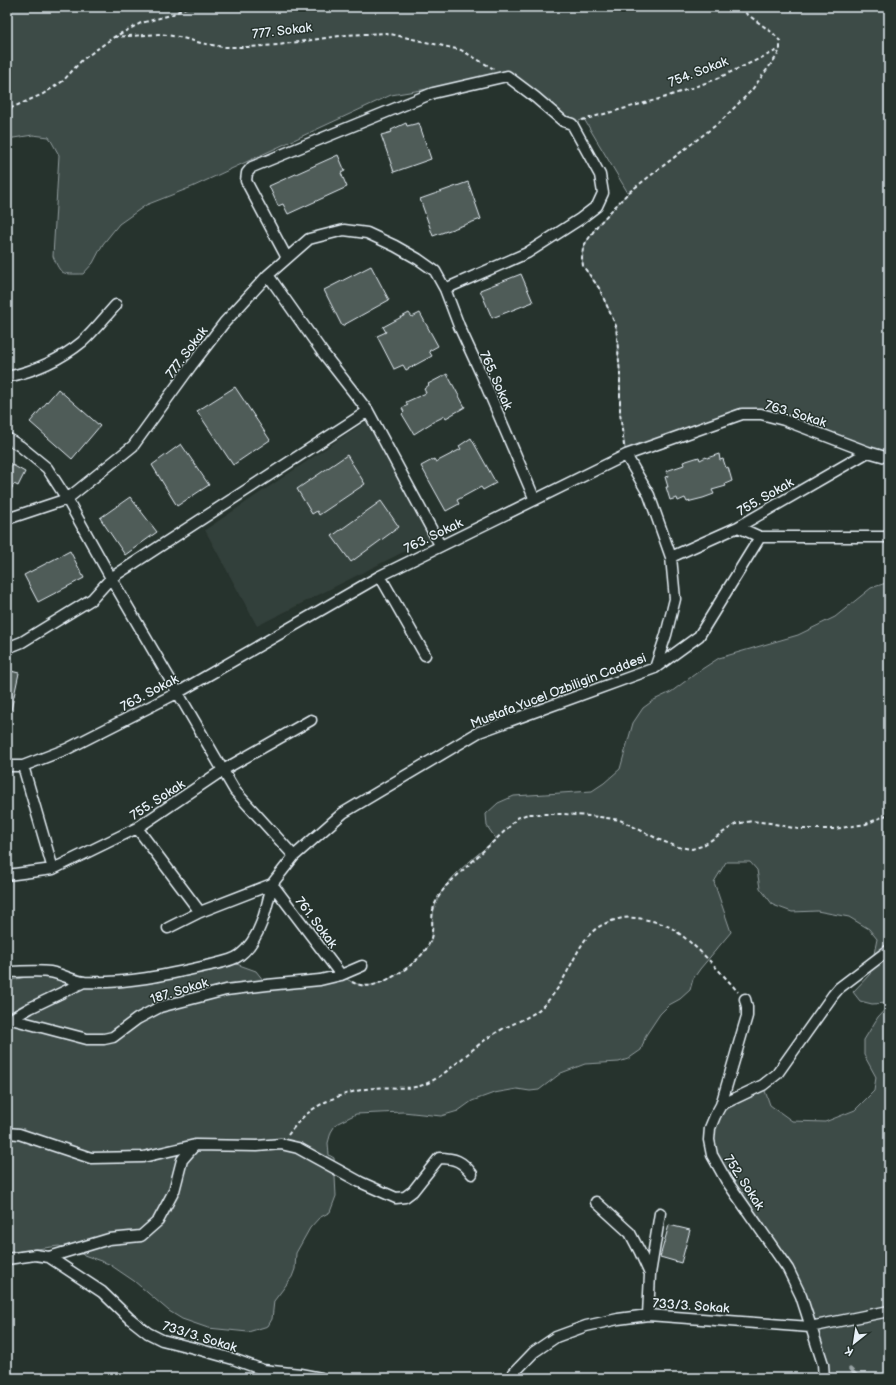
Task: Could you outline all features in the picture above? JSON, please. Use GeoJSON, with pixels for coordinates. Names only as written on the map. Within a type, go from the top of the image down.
{"type":"FeatureCollection","features":[{"type":"Feature","properties":{"kind":"street"},"geometry":{"type":"LineString","coordinates":[[287,258],[246,181],[246,173],[252,167],[433,93],[507,76],[535,96],[568,123],[600,174],[603,193],[597,206],[580,219],[527,253],[444,289]]}},
{"type":"Feature","properties":{"kind":"street","name":"777. Sokak"},"geometry":{"type":"LineString","coordinates":[[7,519],[67,499],[133,446],[224,323],[268,275],[310,239],[344,230],[367,233],[395,246],[435,271]]}},
{"type":"Feature","properties":{"kind":"street","name":"765. Sokak"},"geometry":{"type":"LineString","coordinates":[[435,271],[535,500]]}},
{"type":"Feature","properties":{"kind":"street"},"geometry":{"type":"LineString","coordinates":[[268,275],[323,353],[368,411],[440,545]]}},
{"type":"Feature","properties":{"kind":"street"},"geometry":{"type":"LineString","coordinates":[[7,377],[26,373],[55,361],[82,341],[116,305]]}},
{"type":"Feature","properties":{"kind":"street"},"geometry":{"type":"LineString","coordinates":[[7,648],[22,642],[92,599],[111,578],[368,411]]}},
{"type":"Feature","properties":{"kind":"street","name":"763. Sokak"},"geometry":{"type":"LineString","coordinates":[[7,766],[23,766],[66,749],[179,692],[380,576],[440,545],[626,455],[742,414],[761,414],[784,420],[868,452],[889,458]]}},
{"type":"Feature","properties":{"kind":"street"},"geometry":{"type":"LineString","coordinates":[[7,438],[20,446],[47,468],[67,499],[111,578],[179,692],[235,791],[294,856]]}},
{"type":"Feature","properties":{"kind":"street","name":"755. Sokak"},"geometry":{"type":"LineString","coordinates":[[671,557],[738,527],[868,452]]}},
{"type":"Feature","properties":{"kind":"street"},"geometry":{"type":"LineString","coordinates":[[626,455],[649,495],[671,557],[675,599],[666,635],[655,668]]}},
{"type":"Feature","properties":{"kind":"street"},"geometry":{"type":"LineString","coordinates":[[738,527],[760,537],[889,537]]}},
{"type":"Feature","properties":{"kind":"street","name":"Mustafa Yucel Ozbiligin Caddesi"},"geometry":{"type":"LineString","coordinates":[[272,884],[294,856],[343,813],[479,732],[655,668],[699,636],[760,537]]}},
{"type":"Feature","properties":{"kind":"street"},"geometry":{"type":"LineString","coordinates":[[380,576],[425,655]]}},
{"type":"Feature","properties":{"kind":"street","name":"755. Sokak"},"geometry":{"type":"LineString","coordinates":[[7,875],[53,869],[137,828],[223,770],[311,720]]}},
{"type":"Feature","properties":{"kind":"street"},"geometry":{"type":"LineString","coordinates":[[23,766],[53,869]]}},
{"type":"Feature","properties":{"kind":"street"},"geometry":{"type":"LineString","coordinates":[[137,828],[200,912]]}},
{"type":"Feature","properties":{"kind":"street"},"geometry":{"type":"LineString","coordinates":[[168,928],[200,912],[272,884]]}},
{"type":"Feature","properties":{"kind":"street"},"geometry":{"type":"LineString","coordinates":[[7,972],[50,972],[84,982],[122,981],[147,978],[221,962],[240,956],[250,946],[266,912],[272,884]]}},
{"type":"Feature","properties":{"kind":"street","name":"761. Sokak"},"geometry":{"type":"LineString","coordinates":[[272,884],[341,975]]}},
{"type":"Feature","properties":{"kind":"street"},"geometry":{"type":"LineString","coordinates":[[721,1105],[763,1085],[777,1074],[839,988],[889,950]]}},
{"type":"Feature","properties":{"kind":"street","name":"187. Sokak"},"geometry":{"type":"LineString","coordinates":[[9,1020],[87,1039],[104,1039],[113,1037],[137,1019],[160,1007],[226,990],[267,984],[320,980],[341,975],[362,966]]}},
{"type":"Feature","properties":{"kind":"street"},"geometry":{"type":"LineString","coordinates":[[9,1020],[84,982]]}},
{"type":"Feature","properties":{"kind":"street","name":"752. Sokak"},"geometry":{"type":"LineString","coordinates":[[744,999],[747,1007],[747,1016],[721,1105],[710,1128],[709,1140],[712,1155],[726,1180],[788,1269],[801,1296],[823,1364],[824,1378]]}},
{"type":"Feature","properties":{"kind":"street"},"geometry":{"type":"LineString","coordinates":[[7,1133],[19,1134],[91,1158],[143,1157],[195,1145],[257,1146],[281,1144],[298,1148],[360,1182],[396,1198],[405,1197],[413,1191],[439,1158],[448,1158],[464,1164],[472,1174]]}},
{"type":"Feature","properties":{"kind":"street","name":"733/3. Sokak"},"geometry":{"type":"LineString","coordinates":[[49,1258],[109,1239],[141,1236],[158,1221],[174,1191],[182,1160],[195,1145]]}},
{"type":"Feature","properties":{"kind":"street"},"geometry":{"type":"LineString","coordinates":[[596,1202],[630,1233],[650,1274]]}},
{"type":"Feature","properties":{"kind":"street"},"geometry":{"type":"LineString","coordinates":[[648,1315],[650,1274],[660,1213]]}},
{"type":"Feature","properties":{"kind":"street","name":"733/3. Sokak"},"geometry":{"type":"LineString","coordinates":[[7,1259],[35,1254],[49,1258],[102,1292],[148,1333],[162,1340],[233,1359],[263,1370],[321,1378]]}},
{"type":"Feature","properties":{"kind":"street","name":"733/3. Sokak"},"geometry":{"type":"LineString","coordinates":[[509,1378],[534,1352],[556,1337],[586,1326],[618,1319],[648,1315],[810,1326],[889,1311]]}},
{"type":"Feature","properties":{"kind":"path"},"geometry":{"type":"LineString","coordinates":[[7,115],[11,108],[47,92],[63,82],[82,60],[114,37],[141,23],[171,14],[187,7]]}},
{"type":"Feature","properties":{"kind":"path"},"geometry":{"type":"LineString","coordinates":[[626,455],[620,413],[620,374],[616,326],[599,288],[583,266],[583,247],[597,226],[628,193],[720,122],[751,91],[777,56],[780,48],[780,41],[773,33],[737,7]]}},
{"type":"Feature","properties":{"kind":"path","name":"777. Sokak"},"geometry":{"type":"LineString","coordinates":[[114,37],[160,34],[223,47],[248,47],[278,45],[346,35],[386,33],[461,50],[507,76]]}},
{"type":"Feature","properties":{"kind":"path","name":"754. Sokak"},"geometry":{"type":"LineString","coordinates":[[568,123],[663,98],[714,80],[780,48]]}},
{"type":"Feature","properties":{"kind":"path"},"geometry":{"type":"LineString","coordinates":[[341,975],[349,981],[359,985],[372,985],[389,978],[410,966],[430,943],[434,909],[438,897],[446,886],[517,818],[528,814],[564,814],[620,820],[662,841],[678,847],[692,849],[702,846],[736,824],[752,821],[798,829],[834,829],[866,824],[889,814]]}},
{"type":"Feature","properties":{"kind":"path"},"geometry":{"type":"LineString","coordinates":[[281,1144],[298,1122],[309,1112],[326,1102],[354,1092],[374,1088],[418,1086],[435,1080],[493,1034],[526,1018],[542,1007],[554,994],[566,975],[578,951],[591,933],[604,924],[624,918],[653,921],[672,929],[694,947],[728,979],[744,999]]}},
{"type":"Feature","properties":{"kind":"shaded area"},"geometry":{"type":"Polygon","coordinates":[[[7,7],[889,7],[889,458],[831,437],[742,414],[626,455],[620,413],[620,374],[616,326],[599,288],[583,266],[582,258],[583,247],[597,226],[628,193],[584,119],[572,124],[507,76],[391,95],[192,187],[146,205],[119,224],[103,244],[93,263],[83,274],[66,274],[60,270],[53,256],[59,155],[49,137],[33,135],[7,139],[7,7]]]}},
{"type":"Feature","properties":{"kind":"shaded area"},"geometry":{"type":"Polygon","coordinates":[[[368,420],[431,538],[257,626],[205,530],[368,420]]]}},
{"type":"Feature","properties":{"kind":"shaded area"},"geometry":{"type":"Polygon","coordinates":[[[889,582],[889,1003],[872,1004],[860,1001],[853,992],[870,974],[877,939],[869,929],[849,917],[817,911],[792,912],[773,905],[760,888],[757,870],[750,862],[726,862],[714,882],[731,932],[700,969],[693,979],[690,990],[680,999],[669,1005],[660,1014],[646,1035],[641,1050],[628,1059],[619,1062],[585,1064],[561,1073],[539,1090],[530,1091],[517,1089],[494,1093],[472,1101],[458,1111],[441,1116],[403,1112],[356,1114],[336,1124],[331,1132],[328,1143],[329,1155],[334,1158],[336,1196],[330,1212],[319,1218],[310,1228],[296,1253],[295,1269],[292,1277],[274,1301],[272,1319],[268,1326],[248,1332],[208,1328],[182,1319],[169,1311],[134,1281],[109,1264],[59,1246],[7,1253],[7,981],[50,972],[84,982],[122,981],[228,961],[256,971],[267,985],[341,975],[359,985],[372,985],[388,980],[413,963],[426,950],[432,938],[434,908],[442,892],[461,869],[496,839],[487,826],[486,814],[498,803],[514,796],[592,791],[620,769],[633,723],[643,708],[654,700],[671,692],[719,658],[798,635],[835,617],[871,588],[889,582]]]}},
{"type":"Feature","properties":{"kind":"shaded area"},"geometry":{"type":"Polygon","coordinates":[[[889,1005],[889,1378],[824,1378],[801,1296],[712,1155],[710,1128],[721,1105],[763,1085],[770,1105],[792,1121],[825,1122],[855,1110],[874,1091],[876,1077],[864,1055],[864,1040],[878,1017],[889,1005]]]}},
{"type":"Feature","properties":{"kind":"building"},"geometry":{"type":"Polygon","coordinates":[[[406,123],[407,126],[419,123],[431,159],[394,172],[381,135],[392,132],[391,130],[406,123]]]}},
{"type":"Feature","properties":{"kind":"building"},"geometry":{"type":"Polygon","coordinates":[[[338,155],[345,171],[341,173],[347,187],[288,214],[283,204],[278,206],[269,186],[338,155]]]}},
{"type":"Feature","properties":{"kind":"building"},"geometry":{"type":"Polygon","coordinates":[[[468,182],[481,219],[433,236],[420,199],[468,182]]]}},
{"type":"Feature","properties":{"kind":"building"},"geometry":{"type":"Polygon","coordinates":[[[371,266],[389,300],[342,326],[324,290],[371,266]]]}},
{"type":"Feature","properties":{"kind":"building"},"geometry":{"type":"Polygon","coordinates":[[[521,274],[533,302],[492,318],[480,290],[521,274]]]}},
{"type":"Feature","properties":{"kind":"building"},"geometry":{"type":"Polygon","coordinates":[[[409,313],[412,317],[420,313],[438,346],[429,351],[432,356],[406,370],[403,365],[394,369],[377,336],[386,332],[383,327],[409,313]]]}},
{"type":"Feature","properties":{"kind":"building"},"geometry":{"type":"Polygon","coordinates":[[[447,374],[465,407],[446,418],[445,416],[433,422],[414,434],[402,414],[404,412],[402,408],[408,405],[406,402],[426,393],[424,389],[429,385],[428,384],[447,374]]]}},
{"type":"Feature","properties":{"kind":"building"},"geometry":{"type":"Polygon","coordinates":[[[235,387],[270,440],[233,465],[197,411],[235,387]]]}},
{"type":"Feature","properties":{"kind":"building"},"geometry":{"type":"Polygon","coordinates":[[[58,389],[100,426],[72,459],[30,422],[58,389]]]}},
{"type":"Feature","properties":{"kind":"building"},"geometry":{"type":"Polygon","coordinates":[[[471,438],[496,483],[483,490],[481,487],[457,500],[459,504],[446,511],[421,466],[434,459],[436,462],[461,449],[459,446],[471,438]]]}},
{"type":"Feature","properties":{"kind":"building"},"geometry":{"type":"Polygon","coordinates":[[[181,444],[209,485],[177,506],[152,465],[181,444]]]}},
{"type":"Feature","properties":{"kind":"building"},"geometry":{"type":"Polygon","coordinates":[[[719,454],[720,460],[723,459],[726,468],[728,467],[732,481],[725,484],[726,486],[712,490],[714,494],[703,498],[687,502],[685,498],[678,501],[677,498],[670,500],[666,487],[668,487],[665,477],[668,476],[666,471],[684,465],[683,462],[699,457],[700,460],[719,454]]]}},
{"type":"Feature","properties":{"kind":"building"},"geometry":{"type":"Polygon","coordinates":[[[347,455],[365,484],[319,515],[317,511],[312,514],[297,489],[347,455]]]}},
{"type":"Feature","properties":{"kind":"building"},"geometry":{"type":"Polygon","coordinates":[[[7,462],[25,472],[18,486],[14,484],[7,497],[7,462]]]}},
{"type":"Feature","properties":{"kind":"building"},"geometry":{"type":"Polygon","coordinates":[[[130,497],[157,532],[125,555],[100,518],[130,497]]]}},
{"type":"Feature","properties":{"kind":"building"},"geometry":{"type":"Polygon","coordinates":[[[381,501],[399,527],[351,562],[332,536],[381,501]]]}},
{"type":"Feature","properties":{"kind":"building"},"geometry":{"type":"Polygon","coordinates":[[[70,551],[84,578],[38,602],[24,575],[70,551]]]}},
{"type":"Feature","properties":{"kind":"building"},"geometry":{"type":"Polygon","coordinates":[[[7,670],[19,673],[11,710],[7,710],[7,670]]]}},
{"type":"Feature","properties":{"kind":"building"},"geometry":{"type":"Polygon","coordinates":[[[669,1225],[690,1230],[681,1263],[660,1257],[669,1225]]]}},
{"type":"Feature","properties":{"kind":"waterway"},"geometry":{"type":"LineString","coordinates":[[850,1369],[859,1378]]}}]}
